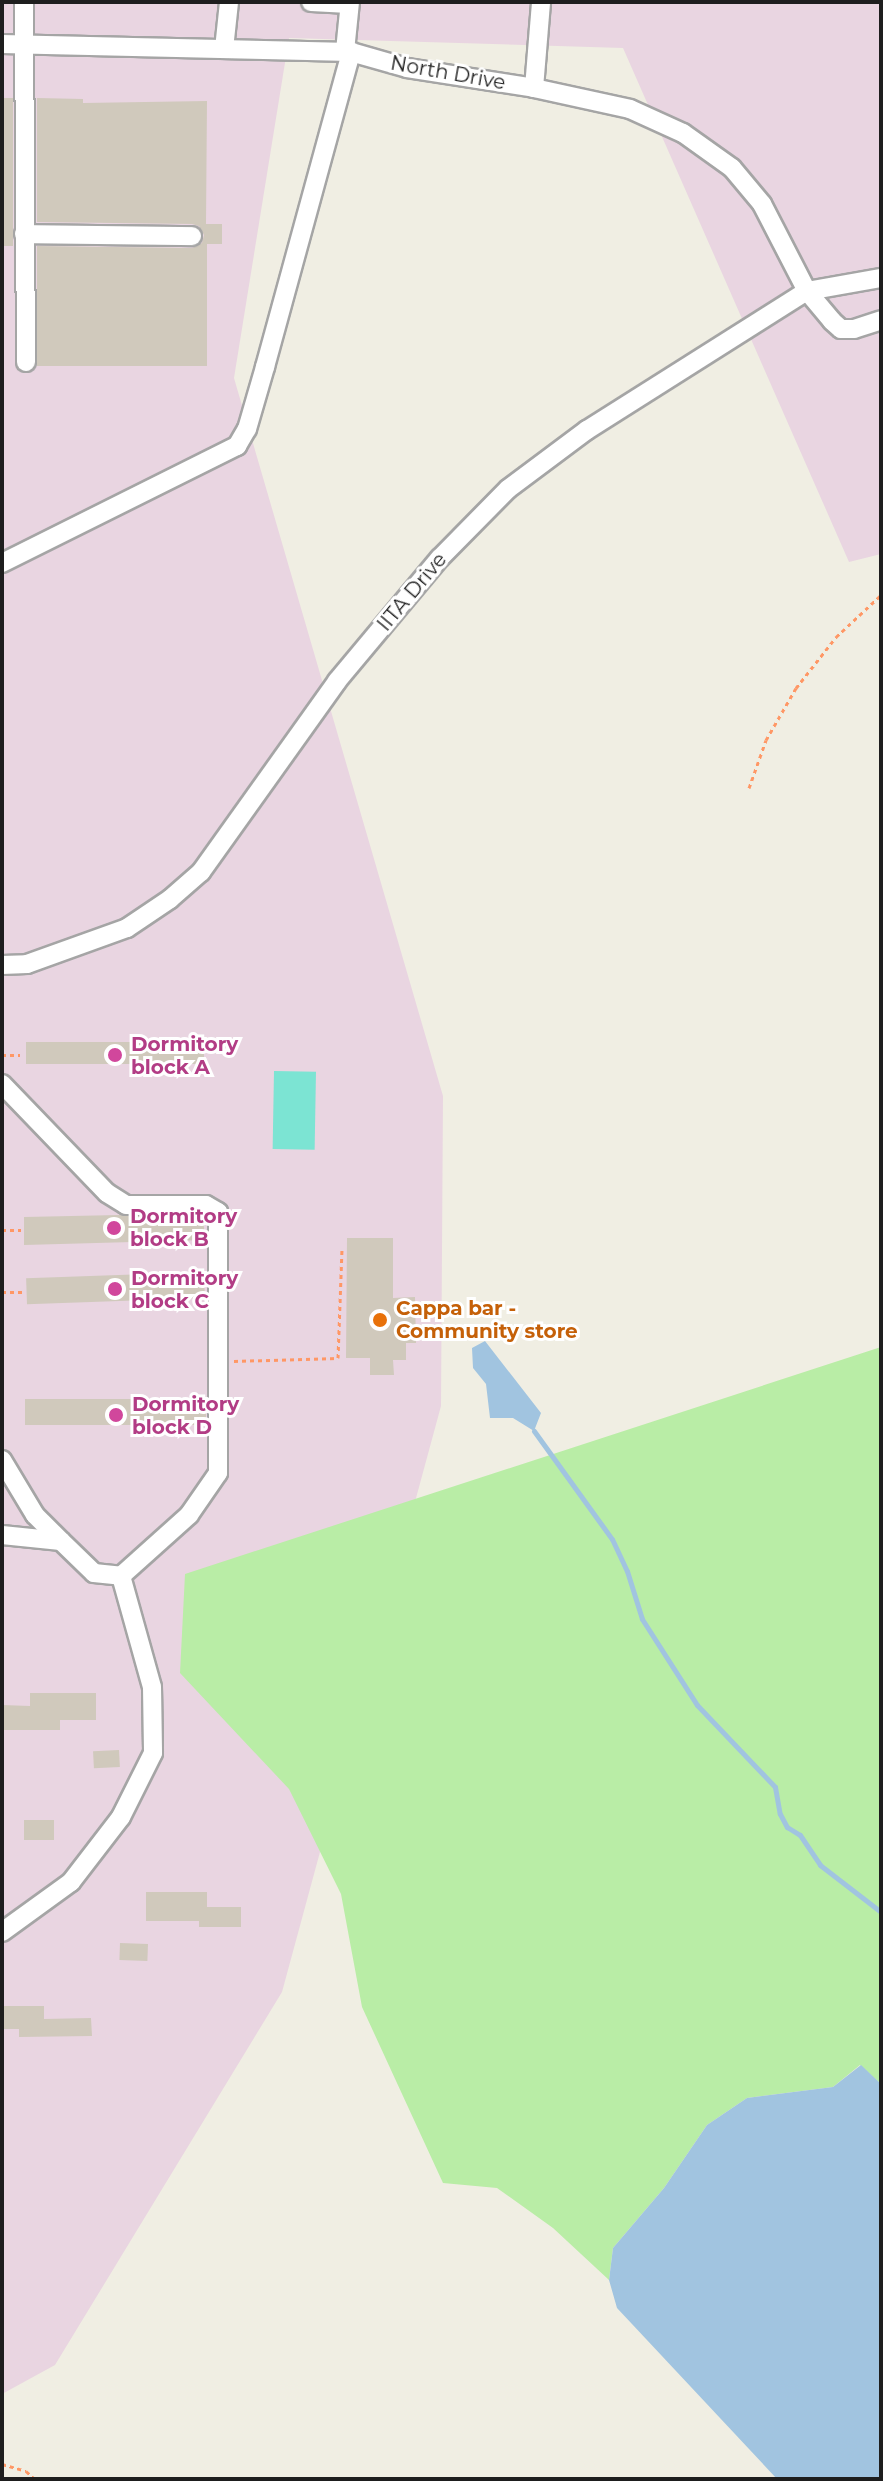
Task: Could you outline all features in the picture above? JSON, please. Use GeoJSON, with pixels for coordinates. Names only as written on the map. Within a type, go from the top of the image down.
{"type":"FeatureCollection","features":[{"type":"Feature","properties":{"kind":"street"},"geometry":{"type":"LineString","coordinates":[[24,2],[21,45],[26,362]]}},
{"type":"Feature","properties":{"kind":"street"},"geometry":{"type":"LineString","coordinates":[[224,49],[229,2]]}},
{"type":"Feature","properties":{"kind":"street"},"geometry":{"type":"LineString","coordinates":[[2,563],[237,446],[247,429],[348,52],[350,3],[311,2]]}},
{"type":"Feature","properties":{"kind":"street"},"geometry":{"type":"LineString","coordinates":[[534,88],[541,2]]}},
{"type":"Feature","properties":{"kind":"street","name":"North Drive"},"geometry":{"type":"LineString","coordinates":[[2,44],[348,52],[407,68],[534,88],[630,109],[683,133],[732,168],[762,204],[807,291],[841,329],[854,329],[881,320]]}},
{"type":"Feature","properties":{"kind":"street"},"geometry":{"type":"LineString","coordinates":[[24,234],[192,236]]}},
{"type":"Feature","properties":{"kind":"street","name":"IITA Drive"},"geometry":{"type":"LineString","coordinates":[[2,965],[27,964],[79,948],[127,928],[170,899],[201,872],[337,681],[440,558],[508,489],[587,430],[807,291],[881,278]]}},
{"type":"Feature","properties":{"kind":"street"},"geometry":{"type":"LineString","coordinates":[[2,1084],[107,1193],[126,1205],[206,1205],[218,1212],[218,1473],[189,1515],[121,1576],[94,1573],[61,1541],[35,1515],[2,1460]]}},
{"type":"Feature","properties":{"kind":"street"},"geometry":{"type":"LineString","coordinates":[[2,1535],[61,1541]]}},
{"type":"Feature","properties":{"kind":"street"},"geometry":{"type":"LineString","coordinates":[[2,1932],[71,1882],[121,1817],[153,1753],[152,1687],[121,1576]]}},
{"type":"Feature","properties":{"kind":"path"},"geometry":{"type":"LineString","coordinates":[[749,788],[766,740],[796,688],[836,637],[881,595]]}},
{"type":"Feature","properties":{"kind":"path"},"geometry":{"type":"LineString","coordinates":[[2,1055],[20,1055]]}},
{"type":"Feature","properties":{"kind":"path"},"geometry":{"type":"LineString","coordinates":[[2,1230],[21,1230]]}},
{"type":"Feature","properties":{"kind":"path"},"geometry":{"type":"LineString","coordinates":[[218,1361],[338,1358],[342,1248]]}},
{"type":"Feature","properties":{"kind":"path"},"geometry":{"type":"LineString","coordinates":[[2,1292],[22,1292]]}},
{"type":"Feature","properties":{"kind":"path"},"geometry":{"type":"LineString","coordinates":[[2,2464],[26,2471],[35,2479]]}},
{"type":"Feature","properties":{"kind":"shaded area"},"geometry":{"type":"Polygon","coordinates":[[[2,2],[881,2],[881,554],[849,562],[623,48],[289,38],[234,378],[443,1096],[441,1406],[282,1992],[55,2365],[2,2394],[2,2]]]}},
{"type":"Feature","properties":{"kind":"shaded area"},"geometry":{"type":"Polygon","coordinates":[[[274,1071],[316,1072],[315,1150],[273,1149],[274,1071]]]}},
{"type":"Feature","properties":{"kind":"shaded area"},"geometry":{"type":"Polygon","coordinates":[[[485,1341],[541,1413],[534,1431],[513,1418],[490,1418],[486,1384],[473,1368],[472,1348],[485,1341]]]}},
{"type":"Feature","properties":{"kind":"shaded area"},"geometry":{"type":"Polygon","coordinates":[[[861,2065],[881,2084],[881,2479],[777,2479],[617,2308],[609,2280],[613,2248],[664,2188],[707,2125],[747,2098],[833,2087],[861,2065]]]}},
{"type":"Feature","properties":{"kind":"green space"},"geometry":{"type":"Polygon","coordinates":[[[881,1347],[881,2084],[860,2065],[833,2087],[747,2098],[707,2125],[664,2188],[613,2248],[609,2280],[553,2228],[497,2188],[443,2183],[362,2007],[341,1894],[289,1789],[180,1673],[185,1574],[881,1347]]]}},
{"type":"Feature","properties":{"kind":"building"},"geometry":{"type":"Polygon","coordinates":[[[2,98],[13,98],[13,246],[2,246],[2,98]]]}},
{"type":"Feature","properties":{"kind":"building"},"geometry":{"type":"Polygon","coordinates":[[[37,98],[83,99],[83,103],[207,101],[206,224],[222,224],[222,244],[207,244],[207,366],[37,366],[37,246],[192,248],[202,243],[204,235],[199,226],[192,224],[37,222],[37,98]]]}},
{"type":"Feature","properties":{"kind":"building","name":"Dormitory block A"},"geometry":{"type":"Polygon","coordinates":[[[26,1042],[204,1042],[204,1064],[26,1064],[26,1042]]]}},
{"type":"Feature","properties":{"kind":"building","name":"Dormitory block B"},"geometry":{"type":"Polygon","coordinates":[[[24,1217],[203,1217],[205,1240],[24,1245],[24,1217]]]}},
{"type":"Feature","properties":{"kind":"building","name":"Cappa bar - Community store"},"geometry":{"type":"Polygon","coordinates":[[[347,1238],[393,1238],[393,1298],[415,1297],[416,1343],[406,1343],[406,1360],[393,1360],[394,1375],[370,1375],[370,1358],[346,1358],[347,1238]]]}},
{"type":"Feature","properties":{"kind":"building","name":"Dormitory block C"},"geometry":{"type":"Polygon","coordinates":[[[204,1272],[205,1298],[27,1304],[26,1278],[204,1272]]]}},
{"type":"Feature","properties":{"kind":"building","name":"Dormitory block D"},"geometry":{"type":"Polygon","coordinates":[[[25,1399],[206,1399],[206,1425],[25,1425],[25,1399]]]}},
{"type":"Feature","properties":{"kind":"building"},"geometry":{"type":"Polygon","coordinates":[[[30,1693],[96,1693],[96,1720],[60,1720],[60,1730],[2,1730],[2,1705],[30,1706],[30,1693]]]}},
{"type":"Feature","properties":{"kind":"building"},"geometry":{"type":"Polygon","coordinates":[[[119,1750],[120,1767],[94,1768],[93,1751],[119,1750]]]}},
{"type":"Feature","properties":{"kind":"building"},"geometry":{"type":"Polygon","coordinates":[[[24,1820],[54,1820],[54,1840],[24,1840],[24,1820]]]}},
{"type":"Feature","properties":{"kind":"building"},"geometry":{"type":"Polygon","coordinates":[[[146,1892],[207,1892],[207,1907],[241,1907],[241,1927],[199,1927],[199,1921],[146,1921],[146,1892]]]}},
{"type":"Feature","properties":{"kind":"building"},"geometry":{"type":"Polygon","coordinates":[[[120,1943],[148,1944],[147,1961],[119,1960],[120,1943]]]}},
{"type":"Feature","properties":{"kind":"building"},"geometry":{"type":"Polygon","coordinates":[[[2,2006],[44,2006],[44,2019],[91,2018],[92,2036],[19,2037],[19,2029],[2,2029],[2,2006]]]}},
{"type":"Feature","properties":{"kind":"waterway"},"geometry":{"type":"LineString","coordinates":[[534,1431],[612,1539],[627,1571],[642,1619],[697,1705],[775,1787],[780,1814],[787,1827],[800,1835],[820,1865],[881,1912]]}},
{"type":"Feature","properties":{"kind":"place","name":"Dormitory block A"},"geometry":{"type":"Point","coordinates":[115,1055]}},
{"type":"Feature","properties":{"kind":"place","name":"Dormitory block B"},"geometry":{"type":"Point","coordinates":[114,1228]}},
{"type":"Feature","properties":{"kind":"place","name":"Dormitory block C"},"geometry":{"type":"Point","coordinates":[115,1289]}},
{"type":"Feature","properties":{"kind":"place","name":"Cappa bar - Community store"},"geometry":{"type":"Point","coordinates":[380,1320]}},
{"type":"Feature","properties":{"kind":"place","name":"Dormitory block D"},"geometry":{"type":"Point","coordinates":[116,1415]}}]}
